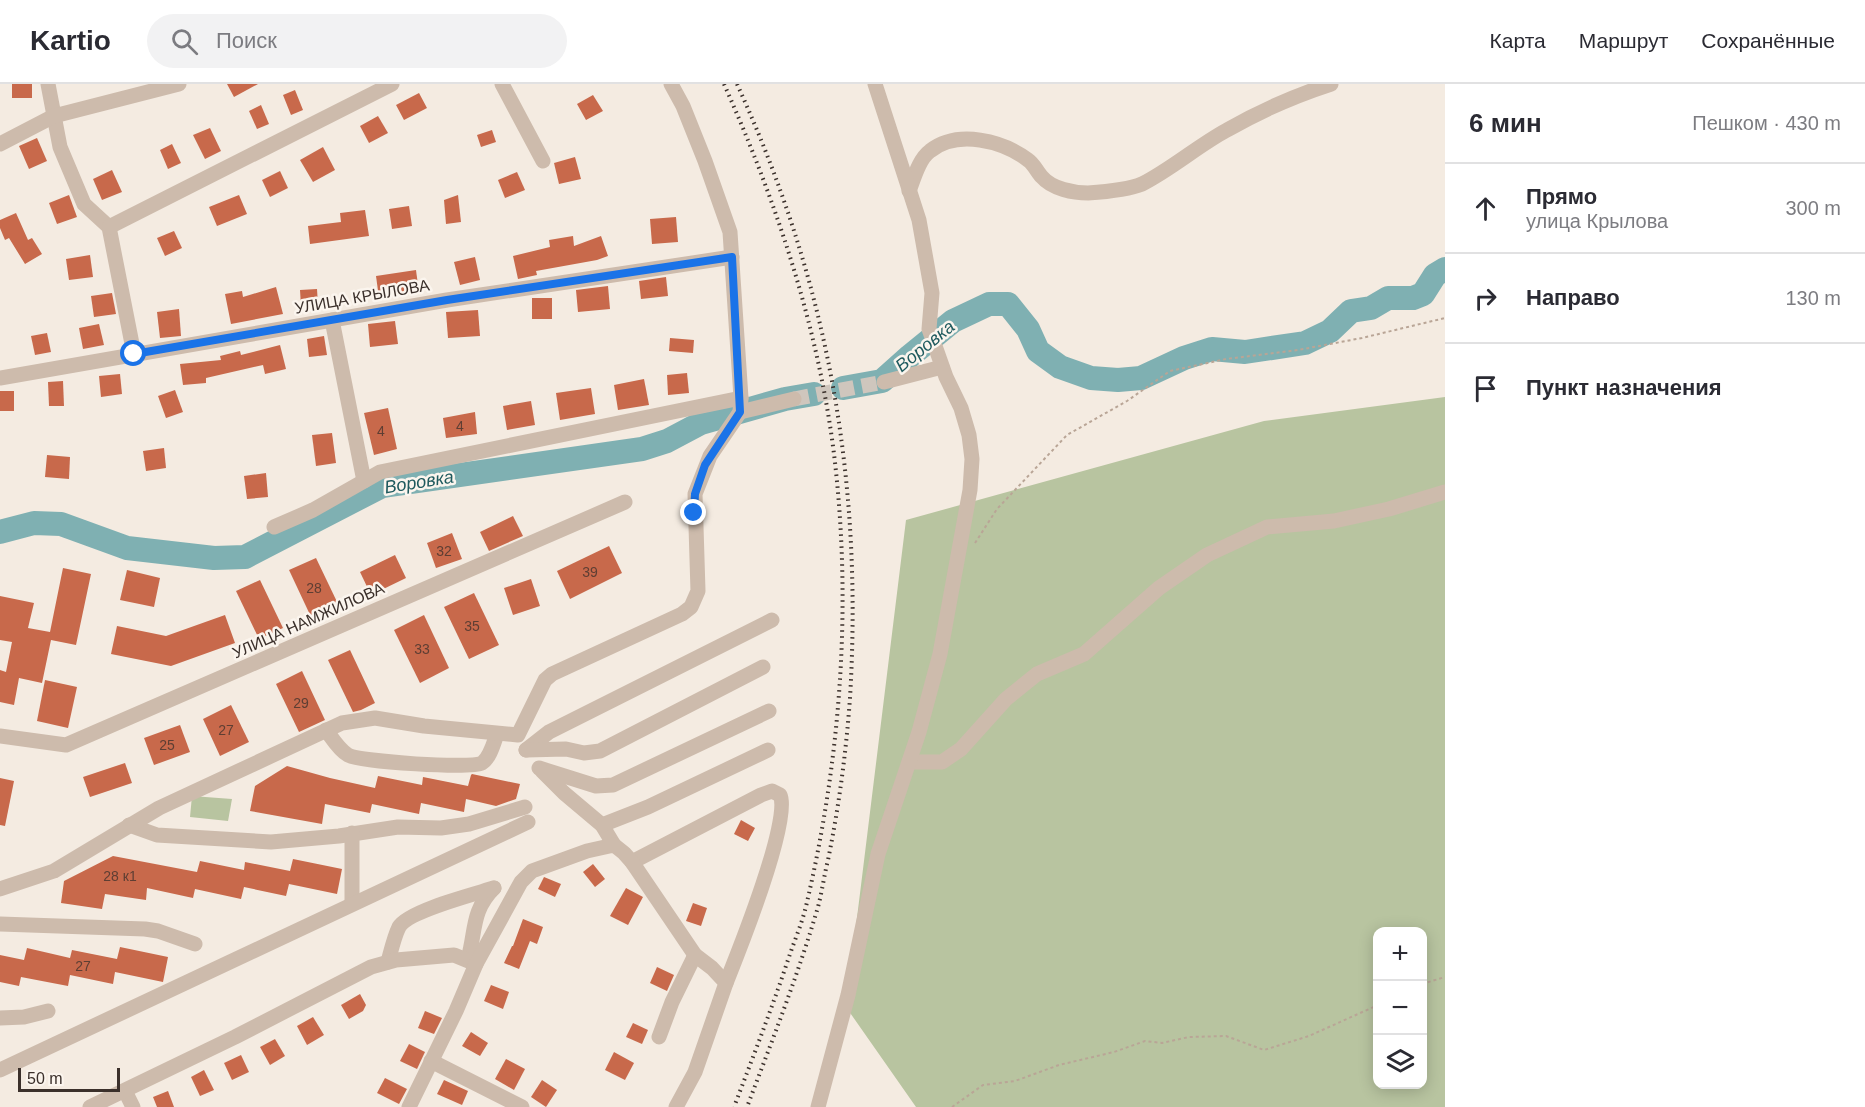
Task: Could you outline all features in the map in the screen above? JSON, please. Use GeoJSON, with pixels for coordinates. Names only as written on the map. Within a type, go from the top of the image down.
{"type":"FeatureCollection","features":[{"type":"Feature","properties":{"kind":"street"},"geometry":{"type":"LineString","coordinates":[[48,84],[60,147],[84,204],[109,227],[134,354]]}},
{"type":"Feature","properties":{"kind":"street"},"geometry":{"type":"LineString","coordinates":[[0,144],[54,116],[179,84]]}},
{"type":"Feature","properties":{"kind":"street"},"geometry":{"type":"LineString","coordinates":[[109,227],[392,84]]}},
{"type":"Feature","properties":{"kind":"street"},"geometry":{"type":"LineString","coordinates":[[502,84],[543,161]]}},
{"type":"Feature","properties":{"kind":"street"},"geometry":{"type":"LineString","coordinates":[[0,889],[54,871],[159,808],[342,723],[375,718],[518,735],[545,681],[552,674],[682,614],[691,607],[698,591],[695,494],[710,456],[741,403],[730,232],[705,161],[683,106],[671,84]]}},
{"type":"Feature","properties":{"kind":"street"},"geometry":{"type":"LineString","coordinates":[[818,1107],[848,995],[878,854],[919,732],[940,654],[970,490],[972,459],[969,435],[961,408],[942,367],[929,329],[932,293],[919,220],[875,84]]}},
{"type":"Feature","properties":{"kind":"street"},"geometry":{"type":"LineString","coordinates":[[909,191],[918,168],[928,152],[943,144],[958,140],[983,140],[1009,148],[1030,161],[1044,180],[1062,189],[1087,193],[1141,184],[1225,131],[1293,97],[1331,84]]}},
{"type":"Feature","properties":{"kind":"street","name":"УЛИЦА КРЫЛОВА"},"geometry":{"type":"LineString","coordinates":[[0,378],[332,320],[732,257]]}},
{"type":"Feature","properties":{"kind":"street"},"geometry":{"type":"LineString","coordinates":[[332,320],[364,481]]}},
{"type":"Feature","properties":{"kind":"street"},"geometry":{"type":"LineString","coordinates":[[884,382],[942,367]]}},
{"type":"Feature","properties":{"kind":"street"},"geometry":{"type":"LineString","coordinates":[[274,527],[313,510],[380,472],[741,403],[794,399]]}},
{"type":"Feature","properties":{"kind":"street"},"geometry":{"type":"LineString","coordinates":[[909,762],[942,762],[961,749],[1006,699],[1037,674],[1084,654],[1159,588],[1207,555],[1267,527],[1334,521],[1389,509],[1445,492]]}},
{"type":"Feature","properties":{"kind":"street","name":"УЛИЦА НАМЖИЛОВА"},"geometry":{"type":"LineString","coordinates":[[0,736],[66,744],[625,502]]}},
{"type":"Feature","properties":{"kind":"street"},"geometry":{"type":"LineString","coordinates":[[526,750],[549,732],[772,621]]}},
{"type":"Feature","properties":{"kind":"street"},"geometry":{"type":"LineString","coordinates":[[526,750],[566,749],[584,753],[600,751],[763,667]]}},
{"type":"Feature","properties":{"kind":"street"},"geometry":{"type":"LineString","coordinates":[[539,768],[596,786],[612,785],[769,711]]}},
{"type":"Feature","properties":{"kind":"street"},"geometry":{"type":"LineString","coordinates":[[327,730],[342,751],[360,759],[444,764],[480,764],[485,760],[497,734]]}},
{"type":"Feature","properties":{"kind":"street"},"geometry":{"type":"LineString","coordinates":[[526,750],[539,768],[564,793],[602,825],[614,845],[632,862],[695,955],[726,983]]}},
{"type":"Feature","properties":{"kind":"street"},"geometry":{"type":"LineString","coordinates":[[602,825],[648,807],[768,750]]}},
{"type":"Feature","properties":{"kind":"street"},"geometry":{"type":"LineString","coordinates":[[632,862],[761,795],[772,791],[780,795],[782,806],[774,846],[751,916],[694,1072],[676,1107]]}},
{"type":"Feature","properties":{"kind":"street"},"geometry":{"type":"LineString","coordinates":[[0,1070],[352,903],[526,814],[441,828],[398,827],[271,842],[157,835],[129,825]]}},
{"type":"Feature","properties":{"kind":"street"},"geometry":{"type":"LineString","coordinates":[[352,833],[352,903]]}},
{"type":"Feature","properties":{"kind":"street"},"geometry":{"type":"LineString","coordinates":[[409,1107],[456,1011],[472,962],[521,882],[532,871],[587,851],[614,845]]}},
{"type":"Feature","properties":{"kind":"street"},"geometry":{"type":"LineString","coordinates":[[388,962],[400,924],[435,907],[494,888],[484,898],[476,912],[472,962]]}},
{"type":"Feature","properties":{"kind":"street"},"geometry":{"type":"LineString","coordinates":[[0,924],[152,930],[195,944]]}},
{"type":"Feature","properties":{"kind":"street"},"geometry":{"type":"LineString","coordinates":[[90,1107],[371,967],[388,962],[436,955],[454,955],[472,962]]}},
{"type":"Feature","properties":{"kind":"street"},"geometry":{"type":"LineString","coordinates":[[659,1037],[672,1002],[695,955]]}},
{"type":"Feature","properties":{"kind":"street"},"geometry":{"type":"LineString","coordinates":[[0,1018],[24,1017],[48,1011]]}},
{"type":"Feature","properties":{"kind":"street"},"geometry":{"type":"LineString","coordinates":[[431,1061],[522,1107]]}},
{"type":"Feature","properties":{"kind":"street"},"geometry":{"type":"LineString","coordinates":[[125,1090],[133,1107]]}},
{"type":"Feature","properties":{"kind":"path"},"geometry":{"type":"LineString","coordinates":[[971,550],[998,509],[1067,435],[1127,401],[1170,371],[1226,359],[1298,350],[1362,338],[1445,318]]}},
{"type":"Feature","properties":{"kind":"path"},"geometry":{"type":"LineString","coordinates":[[1427,982],[1445,977]]}},
{"type":"Feature","properties":{"kind":"path"},"geometry":{"type":"LineString","coordinates":[[952,1107],[983,1086],[1015,1081],[1059,1065],[1114,1052],[1145,1041],[1162,1043],[1189,1037],[1226,1036],[1264,1050],[1309,1036],[1373,1007]]}},
{"type":"Feature","properties":{"kind":"green space"},"geometry":{"type":"Polygon","coordinates":[[[1445,397],[1445,1107],[916,1107],[846,1007],[906,520],[1264,421],[1445,397]]]}},
{"type":"Feature","properties":{"kind":"green space"},"geometry":{"type":"Polygon","coordinates":[[[192,796],[232,799],[228,821],[190,817],[192,796]]]}},
{"type":"Feature","properties":{"kind":"building"},"geometry":{"type":"Polygon","coordinates":[[[12,84],[32,84],[32,98],[12,98],[12,84]]]}},
{"type":"Feature","properties":{"kind":"building"},"geometry":{"type":"Polygon","coordinates":[[[227,84],[258,84],[234,97],[227,84]]]}},
{"type":"Feature","properties":{"kind":"building"},"geometry":{"type":"Polygon","coordinates":[[[295,90],[303,110],[291,115],[283,95],[295,90]]]}},
{"type":"Feature","properties":{"kind":"building"},"geometry":{"type":"Polygon","coordinates":[[[419,93],[427,108],[404,120],[396,105],[419,93]]]}},
{"type":"Feature","properties":{"kind":"building"},"geometry":{"type":"Polygon","coordinates":[[[593,95],[603,111],[586,120],[577,104],[593,95]]]}},
{"type":"Feature","properties":{"kind":"building"},"geometry":{"type":"Polygon","coordinates":[[[261,105],[269,124],[257,129],[249,111],[261,105]]]}},
{"type":"Feature","properties":{"kind":"building"},"geometry":{"type":"Polygon","coordinates":[[[378,116],[388,133],[369,143],[360,126],[378,116]]]}},
{"type":"Feature","properties":{"kind":"building"},"geometry":{"type":"Polygon","coordinates":[[[210,128],[221,151],[205,159],[193,135],[210,128]]]}},
{"type":"Feature","properties":{"kind":"building"},"geometry":{"type":"Polygon","coordinates":[[[492,130],[496,142],[481,147],[477,135],[492,130]]]}},
{"type":"Feature","properties":{"kind":"building"},"geometry":{"type":"Polygon","coordinates":[[[37,138],[47,161],[29,169],[19,146],[37,138]]]}},
{"type":"Feature","properties":{"kind":"building"},"geometry":{"type":"Polygon","coordinates":[[[172,144],[181,163],[168,169],[160,150],[172,144]]]}},
{"type":"Feature","properties":{"kind":"building"},"geometry":{"type":"Polygon","coordinates":[[[323,147],[335,170],[313,182],[300,160],[323,147]]]}},
{"type":"Feature","properties":{"kind":"building"},"geometry":{"type":"Polygon","coordinates":[[[575,157],[581,179],[559,184],[554,163],[575,157]]]}},
{"type":"Feature","properties":{"kind":"building"},"geometry":{"type":"Polygon","coordinates":[[[112,170],[122,192],[102,200],[93,179],[112,170]]]}},
{"type":"Feature","properties":{"kind":"building"},"geometry":{"type":"Polygon","coordinates":[[[280,171],[288,188],[270,197],[262,180],[280,171]]]}},
{"type":"Feature","properties":{"kind":"building"},"geometry":{"type":"Polygon","coordinates":[[[517,172],[525,190],[505,198],[498,180],[517,172]]]}},
{"type":"Feature","properties":{"kind":"building"},"geometry":{"type":"Polygon","coordinates":[[[69,195],[77,217],[57,224],[49,203],[69,195]]]}},
{"type":"Feature","properties":{"kind":"building"},"geometry":{"type":"Polygon","coordinates":[[[239,195],[247,214],[217,226],[209,207],[239,195]]]}},
{"type":"Feature","properties":{"kind":"building"},"geometry":{"type":"Polygon","coordinates":[[[458,195],[461,222],[446,224],[444,200],[458,195]]]}},
{"type":"Feature","properties":{"kind":"building"},"geometry":{"type":"Polygon","coordinates":[[[409,206],[412,226],[392,229],[389,209],[409,206]]]}},
{"type":"Feature","properties":{"kind":"building"},"geometry":{"type":"Polygon","coordinates":[[[365,210],[369,236],[310,244],[308,226],[341,222],[340,213],[365,210]]]}},
{"type":"Feature","properties":{"kind":"building"},"geometry":{"type":"Polygon","coordinates":[[[16,213],[28,240],[32,238],[42,254],[25,264],[9,238],[5,240],[0,228],[0,220],[16,213]]]}},
{"type":"Feature","properties":{"kind":"building"},"geometry":{"type":"Polygon","coordinates":[[[676,217],[678,242],[652,244],[650,219],[676,217]]]}},
{"type":"Feature","properties":{"kind":"building"},"geometry":{"type":"Polygon","coordinates":[[[174,231],[182,248],[165,256],[157,238],[174,231]]]}},
{"type":"Feature","properties":{"kind":"building"},"geometry":{"type":"Polygon","coordinates":[[[573,236],[574,246],[601,236],[608,256],[536,271],[537,275],[518,279],[513,256],[550,247],[549,240],[573,236]]]}},
{"type":"Feature","properties":{"kind":"building"},"geometry":{"type":"Polygon","coordinates":[[[90,255],[93,277],[69,280],[66,259],[90,255]]]}},
{"type":"Feature","properties":{"kind":"building"},"geometry":{"type":"Polygon","coordinates":[[[475,257],[480,280],[460,285],[454,262],[475,257]]]}},
{"type":"Feature","properties":{"kind":"building"},"geometry":{"type":"Polygon","coordinates":[[[416,270],[419,293],[379,298],[376,276],[416,270]]]}},
{"type":"Feature","properties":{"kind":"building"},"geometry":{"type":"Polygon","coordinates":[[[666,277],[668,296],[641,299],[639,281],[666,277]]]}},
{"type":"Feature","properties":{"kind":"building"},"geometry":{"type":"Polygon","coordinates":[[[608,286],[610,309],[578,312],[576,290],[608,286]]]}},
{"type":"Feature","properties":{"kind":"building"},"geometry":{"type":"Polygon","coordinates":[[[276,287],[283,314],[231,324],[225,294],[242,291],[243,297],[276,287]]]}},
{"type":"Feature","properties":{"kind":"building"},"geometry":{"type":"Polygon","coordinates":[[[317,289],[318,305],[301,307],[300,290],[317,289]]]}},
{"type":"Feature","properties":{"kind":"building"},"geometry":{"type":"Polygon","coordinates":[[[112,293],[116,314],[94,317],[91,296],[112,293]]]}},
{"type":"Feature","properties":{"kind":"building"},"geometry":{"type":"Polygon","coordinates":[[[532,298],[552,298],[552,319],[532,319],[532,298]]]}},
{"type":"Feature","properties":{"kind":"building"},"geometry":{"type":"Polygon","coordinates":[[[179,309],[181,336],[160,338],[157,312],[179,309]]]}},
{"type":"Feature","properties":{"kind":"building"},"geometry":{"type":"Polygon","coordinates":[[[478,310],[480,336],[448,338],[446,312],[478,310]]]}},
{"type":"Feature","properties":{"kind":"building"},"geometry":{"type":"Polygon","coordinates":[[[395,321],[398,344],[370,347],[368,324],[395,321]]]}},
{"type":"Feature","properties":{"kind":"building"},"geometry":{"type":"Polygon","coordinates":[[[99,324],[104,345],[83,349],[79,328],[99,324]]]}},
{"type":"Feature","properties":{"kind":"building"},"geometry":{"type":"Polygon","coordinates":[[[47,333],[51,352],[35,355],[31,336],[47,333]]]}},
{"type":"Feature","properties":{"kind":"building"},"geometry":{"type":"Polygon","coordinates":[[[324,336],[327,355],[309,357],[307,339],[324,336]]]}},
{"type":"Feature","properties":{"kind":"building"},"geometry":{"type":"Polygon","coordinates":[[[670,338],[694,340],[693,353],[669,351],[670,338]]]}},
{"type":"Feature","properties":{"kind":"building"},"geometry":{"type":"Polygon","coordinates":[[[280,345],[286,369],[265,374],[263,365],[206,378],[206,383],[183,385],[180,364],[221,360],[220,356],[240,351],[241,355],[280,345]]]}},
{"type":"Feature","properties":{"kind":"building"},"geometry":{"type":"Polygon","coordinates":[[[687,373],[689,393],[668,395],[667,375],[687,373]]]}},
{"type":"Feature","properties":{"kind":"building"},"geometry":{"type":"Polygon","coordinates":[[[120,374],[122,394],[101,397],[99,376],[120,374]]]}},
{"type":"Feature","properties":{"kind":"building"},"geometry":{"type":"Polygon","coordinates":[[[644,379],[649,405],[618,410],[614,385],[644,379]]]}},
{"type":"Feature","properties":{"kind":"building"},"geometry":{"type":"Polygon","coordinates":[[[63,381],[64,406],[49,406],[48,382],[63,381]]]}},
{"type":"Feature","properties":{"kind":"building"},"geometry":{"type":"Polygon","coordinates":[[[591,388],[595,414],[560,420],[556,393],[591,388]]]}},
{"type":"Feature","properties":{"kind":"building"},"geometry":{"type":"Polygon","coordinates":[[[175,390],[183,412],[166,418],[158,396],[175,390]]]}},
{"type":"Feature","properties":{"kind":"building"},"geometry":{"type":"Polygon","coordinates":[[[0,391],[14,391],[14,411],[0,411],[0,391]]]}},
{"type":"Feature","properties":{"kind":"building"},"geometry":{"type":"Polygon","coordinates":[[[531,401],[535,425],[507,430],[503,406],[531,401]]]}},
{"type":"Feature","properties":{"kind":"building"},"geometry":{"type":"Polygon","coordinates":[[[388,408],[397,449],[374,455],[364,413],[388,408]]]}},
{"type":"Feature","properties":{"kind":"building"},"geometry":{"type":"Polygon","coordinates":[[[475,412],[477,434],[446,438],[443,418],[475,412]]]}},
{"type":"Feature","properties":{"kind":"building"},"geometry":{"type":"Polygon","coordinates":[[[332,433],[336,463],[316,466],[312,435],[332,433]]]}},
{"type":"Feature","properties":{"kind":"building"},"geometry":{"type":"Polygon","coordinates":[[[164,448],[166,468],[146,471],[143,451],[164,448]]]}},
{"type":"Feature","properties":{"kind":"building"},"geometry":{"type":"Polygon","coordinates":[[[47,455],[70,457],[69,479],[45,477],[47,455]]]}},
{"type":"Feature","properties":{"kind":"building"},"geometry":{"type":"Polygon","coordinates":[[[266,473],[268,497],[247,499],[244,476],[266,473]]]}},
{"type":"Feature","properties":{"kind":"building"},"geometry":{"type":"Polygon","coordinates":[[[513,516],[523,536],[489,551],[480,532],[513,516]]]}},
{"type":"Feature","properties":{"kind":"building"},"geometry":{"type":"Polygon","coordinates":[[[452,533],[462,559],[436,568],[427,543],[452,533]]]}},
{"type":"Feature","properties":{"kind":"building"},"geometry":{"type":"Polygon","coordinates":[[[609,546],[622,573],[570,599],[557,571],[609,546]]]}},
{"type":"Feature","properties":{"kind":"building"},"geometry":{"type":"Polygon","coordinates":[[[395,555],[406,578],[371,595],[360,572],[395,555]]]}},
{"type":"Feature","properties":{"kind":"building"},"geometry":{"type":"Polygon","coordinates":[[[316,558],[339,606],[312,619],[289,570],[316,558]]]}},
{"type":"Feature","properties":{"kind":"building"},"geometry":{"type":"Polygon","coordinates":[[[63,568],[91,574],[76,645],[51,640],[42,683],[19,678],[14,705],[0,702],[0,670],[6,672],[12,642],[0,640],[0,596],[34,603],[28,628],[50,632],[63,568]]]}},
{"type":"Feature","properties":{"kind":"building"},"geometry":{"type":"Polygon","coordinates":[[[127,570],[160,578],[154,607],[120,600],[127,570]]]}},
{"type":"Feature","properties":{"kind":"building"},"geometry":{"type":"Polygon","coordinates":[[[531,579],[540,606],[513,615],[504,588],[531,579]]]}},
{"type":"Feature","properties":{"kind":"building"},"geometry":{"type":"Polygon","coordinates":[[[260,580],[283,628],[259,639],[236,591],[260,580]]]}},
{"type":"Feature","properties":{"kind":"building"},"geometry":{"type":"Polygon","coordinates":[[[474,593],[499,645],[469,659],[444,607],[474,593]]]}},
{"type":"Feature","properties":{"kind":"building"},"geometry":{"type":"Polygon","coordinates":[[[225,615],[235,643],[171,666],[111,654],[117,626],[166,636],[225,615]]]}},
{"type":"Feature","properties":{"kind":"building"},"geometry":{"type":"Polygon","coordinates":[[[424,615],[449,668],[420,683],[394,630],[424,615]]]}},
{"type":"Feature","properties":{"kind":"building"},"geometry":{"type":"Polygon","coordinates":[[[350,650],[375,703],[353,712],[328,660],[350,650]]]}},
{"type":"Feature","properties":{"kind":"building"},"geometry":{"type":"Polygon","coordinates":[[[302,671],[325,720],[299,732],[276,684],[302,671]]]}},
{"type":"Feature","properties":{"kind":"building"},"geometry":{"type":"Polygon","coordinates":[[[45,680],[77,687],[68,728],[37,721],[45,680]]]}},
{"type":"Feature","properties":{"kind":"building"},"geometry":{"type":"Polygon","coordinates":[[[231,705],[249,742],[220,756],[203,719],[231,705]]]}},
{"type":"Feature","properties":{"kind":"building"},"geometry":{"type":"Polygon","coordinates":[[[180,725],[190,752],[154,765],[144,738],[180,725]]]}},
{"type":"Feature","properties":{"kind":"building"},"geometry":{"type":"Polygon","coordinates":[[[125,763],[132,783],[90,797],[83,777],[125,763]]]}},
{"type":"Feature","properties":{"kind":"building"},"geometry":{"type":"Polygon","coordinates":[[[287,766],[375,788],[378,776],[422,785],[423,777],[468,786],[472,774],[520,784],[516,799],[496,806],[466,799],[464,812],[421,803],[419,814],[372,804],[370,813],[325,804],[322,824],[250,811],[255,786],[287,766]]]}},
{"type":"Feature","properties":{"kind":"building"},"geometry":{"type":"Polygon","coordinates":[[[0,778],[14,781],[5,826],[0,825],[0,778]]]}},
{"type":"Feature","properties":{"kind":"building"},"geometry":{"type":"Polygon","coordinates":[[[741,820],[755,828],[748,841],[734,834],[741,820]]]}},
{"type":"Feature","properties":{"kind":"building"},"geometry":{"type":"Polygon","coordinates":[[[113,856],[197,872],[200,861],[244,870],[245,862],[290,871],[293,859],[342,869],[337,894],[289,884],[286,896],[244,887],[241,899],[195,889],[193,898],[147,888],[146,900],[105,894],[102,909],[61,903],[64,881],[113,856]]]}},
{"type":"Feature","properties":{"kind":"building"},"geometry":{"type":"Polygon","coordinates":[[[593,864],[605,879],[595,887],[583,872],[593,864]]]}},
{"type":"Feature","properties":{"kind":"building"},"geometry":{"type":"Polygon","coordinates":[[[544,877],[561,884],[555,897],[538,889],[544,877]]]}},
{"type":"Feature","properties":{"kind":"building"},"geometry":{"type":"Polygon","coordinates":[[[626,888],[643,897],[628,925],[610,916],[626,888]]]}},
{"type":"Feature","properties":{"kind":"building"},"geometry":{"type":"Polygon","coordinates":[[[693,903],[707,908],[701,926],[686,921],[693,903]]]}},
{"type":"Feature","properties":{"kind":"building"},"geometry":{"type":"Polygon","coordinates":[[[523,919],[543,927],[537,944],[530,941],[519,969],[504,963],[523,919]]]}},
{"type":"Feature","properties":{"kind":"building"},"geometry":{"type":"Polygon","coordinates":[[[120,947],[168,957],[163,982],[115,972],[113,984],[70,975],[68,986],[21,977],[19,986],[0,982],[0,955],[24,960],[27,948],[70,958],[72,950],[117,959],[120,947]]]}},
{"type":"Feature","properties":{"kind":"building"},"geometry":{"type":"Polygon","coordinates":[[[657,967],[674,975],[667,991],[650,983],[657,967]]]}},
{"type":"Feature","properties":{"kind":"building"},"geometry":{"type":"Polygon","coordinates":[[[491,985],[509,992],[503,1009],[484,1001],[491,985]]]}},
{"type":"Feature","properties":{"kind":"building"},"geometry":{"type":"Polygon","coordinates":[[[360,994],[366,1005],[363,1011],[349,1019],[341,1005],[360,994]]]}},
{"type":"Feature","properties":{"kind":"building"},"geometry":{"type":"Polygon","coordinates":[[[425,1011],[442,1018],[434,1034],[418,1028],[425,1011]]]}},
{"type":"Feature","properties":{"kind":"building"},"geometry":{"type":"Polygon","coordinates":[[[313,1017],[324,1035],[307,1045],[297,1026],[313,1017]]]}},
{"type":"Feature","properties":{"kind":"building"},"geometry":{"type":"Polygon","coordinates":[[[633,1023],[648,1030],[642,1044],[626,1037],[633,1023]]]}},
{"type":"Feature","properties":{"kind":"building"},"geometry":{"type":"Polygon","coordinates":[[[471,1032],[488,1043],[480,1056],[462,1046],[471,1032]]]}},
{"type":"Feature","properties":{"kind":"building"},"geometry":{"type":"Polygon","coordinates":[[[275,1039],[285,1056],[270,1065],[260,1047],[275,1039]]]}},
{"type":"Feature","properties":{"kind":"building"},"geometry":{"type":"Polygon","coordinates":[[[409,1044],[425,1052],[417,1069],[400,1061],[409,1044]]]}},
{"type":"Feature","properties":{"kind":"building"},"geometry":{"type":"Polygon","coordinates":[[[614,1052],[634,1063],[625,1080],[605,1070],[614,1052]]]}},
{"type":"Feature","properties":{"kind":"building"},"geometry":{"type":"Polygon","coordinates":[[[241,1055],[249,1072],[232,1080],[224,1063],[241,1055]]]}},
{"type":"Feature","properties":{"kind":"building"},"geometry":{"type":"Polygon","coordinates":[[[506,1059],[525,1069],[514,1090],[495,1079],[506,1059]]]}},
{"type":"Feature","properties":{"kind":"building"},"geometry":{"type":"Polygon","coordinates":[[[204,1070],[214,1090],[200,1096],[191,1077],[204,1070]]]}},
{"type":"Feature","properties":{"kind":"building"},"geometry":{"type":"Polygon","coordinates":[[[385,1078],[407,1089],[399,1104],[377,1093],[385,1078]]]}},
{"type":"Feature","properties":{"kind":"building"},"geometry":{"type":"Polygon","coordinates":[[[444,1080],[468,1091],[462,1105],[437,1094],[444,1080]]]}},
{"type":"Feature","properties":{"kind":"building"},"geometry":{"type":"Polygon","coordinates":[[[542,1080],[557,1090],[546,1107],[531,1097],[542,1080]]]}},
{"type":"Feature","properties":{"kind":"building"},"geometry":{"type":"Polygon","coordinates":[[[168,1091],[174,1107],[157,1107],[153,1097],[168,1091]]]}},
{"type":"Feature","properties":{"kind":"waterway","name":"Воровка"},"geometry":{"type":"LineString","coordinates":[[843,388],[882,381],[953,321],[989,304],[1008,304],[1028,329],[1038,351],[1060,367],[1091,378],[1118,380],[1141,378],[1184,358],[1212,349],[1245,352],[1305,343],[1330,331],[1351,311],[1371,308],[1388,298],[1413,298],[1423,294],[1435,275],[1445,269]]}},
{"type":"Feature","properties":{"kind":"waterway","name":"Воровка"},"geometry":{"type":"LineString","coordinates":[[0,532],[34,523],[61,524],[127,548],[214,558],[245,557],[382,486],[642,449],[667,441],[701,423],[785,399],[814,394]]}},
{"type":"Feature","properties":{"kind":"tunnel"},"geometry":{"type":"LineString","coordinates":[[794,399],[884,382]]}},
{"type":"Feature","properties":{"kind":"railway"},"geometry":{"type":"LineString","coordinates":[[724,84],[761,173],[806,312],[827,406],[834,454],[842,566],[840,679],[835,735],[819,847],[801,923],[734,1107]]}},
{"type":"Feature","properties":{"kind":"railway"},"geometry":{"type":"LineString","coordinates":[[737,84],[769,159],[795,234],[816,308],[832,384],[844,460],[851,538],[853,617],[850,698],[844,759],[836,820],[821,896],[793,983],[747,1107]]}},
{"type":"Feature","properties":{"kind":"route"},"geometry":{"type":"LineString","coordinates":[[134,354],[447,300],[732,257],[740,412],[705,465],[695,494],[694,513]]}}]}
